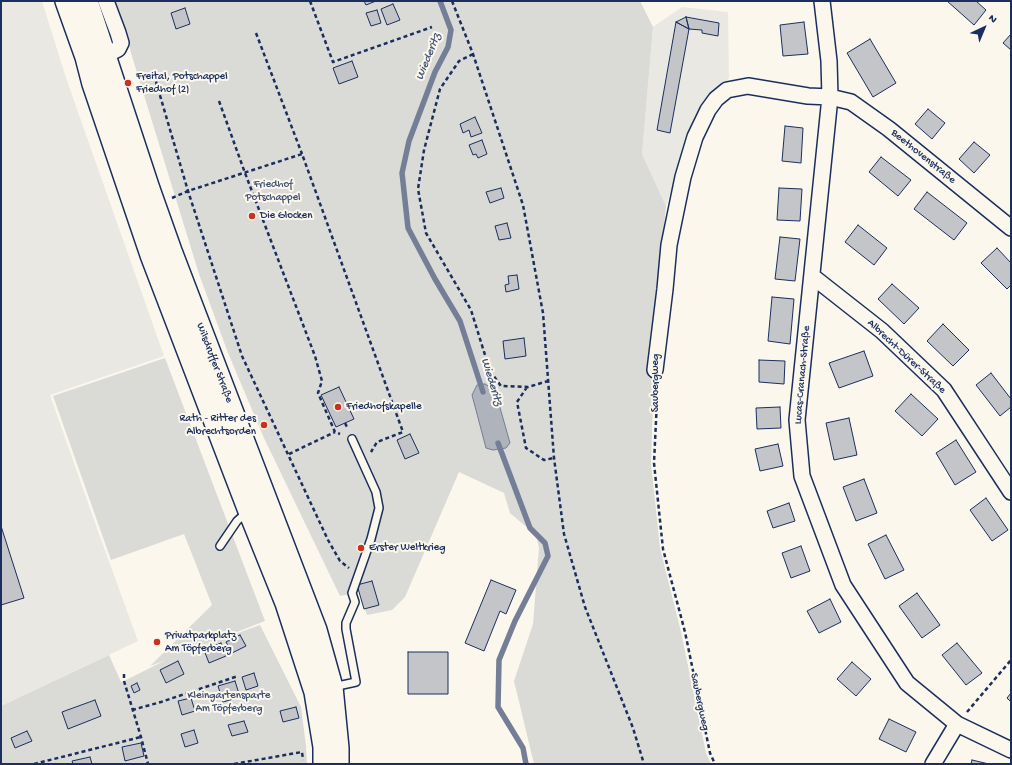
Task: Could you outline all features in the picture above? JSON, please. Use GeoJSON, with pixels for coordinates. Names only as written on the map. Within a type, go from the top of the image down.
{"type":"FeatureCollection","features":[{"type":"Feature","properties":{"kind":"main road","name":"Wilsdruffer Straße"},"geometry":{"type":"LineString","coordinates":[[66,1],[95,56]]}},
{"type":"Feature","properties":{"kind":"main road","name":"Wilsdruffer Straße"},"geometry":{"type":"LineString","coordinates":[[87,1],[95,56],[93,84],[151,256],[258,508],[316,630],[324,690],[338,748],[338,764]]}},
{"type":"Feature","properties":{"kind":"main road","name":"Wilsdruffer Straße"},"geometry":{"type":"LineString","coordinates":[[324,690],[324,764]]}},
{"type":"Feature","properties":{"kind":"street"},"geometry":{"type":"LineString","coordinates":[[95,56],[118,49],[121,43],[106,1]]}},
{"type":"Feature","properties":{"kind":"street","name":"Lucas-Cranach-Straße"},"geometry":{"type":"LineString","coordinates":[[822,1],[829,60],[830,97],[797,420],[802,476],[843,585],[907,683],[957,724],[1011,750]]}},
{"type":"Feature","properties":{"kind":"street","name":"Saubergweg"},"geometry":{"type":"LineString","coordinates":[[654,370],[665,289],[669,245],[682,177],[695,137],[708,110],[716,99],[727,90],[748,86],[808,96],[830,97]]}},
{"type":"Feature","properties":{"kind":"street","name":"Beethovenstraße"},"geometry":{"type":"LineString","coordinates":[[830,97],[851,102],[1011,228]]}},
{"type":"Feature","properties":{"kind":"street","name":"Albrecht-Dürer-Straße"},"geometry":{"type":"LineString","coordinates":[[812,276],[882,331],[944,390],[1011,492]]}},
{"type":"Feature","properties":{"kind":"street"},"geometry":{"type":"LineString","coordinates":[[933,764],[957,724]]}},
{"type":"Feature","properties":{"kind":"lane"},"geometry":{"type":"LineString","coordinates":[[324,690],[356,682],[346,623],[355,602],[352,593],[372,539],[380,508],[376,492],[352,439]]}},
{"type":"Feature","properties":{"kind":"lane"},"geometry":{"type":"LineString","coordinates":[[220,546],[237,520],[258,508]]}},
{"type":"Feature","properties":{"kind":"path"},"geometry":{"type":"LineString","coordinates":[[310,1],[333,62],[432,27]]}},
{"type":"Feature","properties":{"kind":"path"},"geometry":{"type":"LineString","coordinates":[[452,1],[473,54],[523,205],[543,313],[554,458],[564,534],[585,607],[633,728],[644,764]]}},
{"type":"Feature","properties":{"kind":"path"},"geometry":{"type":"LineString","coordinates":[[256,33],[302,154],[403,432],[377,442],[368,457],[362,462]]}},
{"type":"Feature","properties":{"kind":"path"},"geometry":{"type":"LineString","coordinates":[[473,54],[459,61],[440,89],[424,150],[418,189],[426,233],[471,310],[490,372],[502,386],[528,387],[548,381]]}},
{"type":"Feature","properties":{"kind":"path"},"geometry":{"type":"LineString","coordinates":[[154,75],[188,191],[242,356],[328,540],[340,561],[358,575]]}},
{"type":"Feature","properties":{"kind":"path"},"geometry":{"type":"LineString","coordinates":[[219,101],[314,356],[322,381],[318,393],[335,432],[352,439]]}},
{"type":"Feature","properties":{"kind":"path"},"geometry":{"type":"LineString","coordinates":[[175,197],[188,191],[302,154]]}},
{"type":"Feature","properties":{"kind":"path","name":"Saubergweg"},"geometry":{"type":"LineString","coordinates":[[654,370],[657,400],[654,463],[663,549],[685,632],[710,753],[715,764]]}},
{"type":"Feature","properties":{"kind":"path"},"geometry":{"type":"LineString","coordinates":[[528,387],[517,402],[526,448],[544,460],[554,458]]}},
{"type":"Feature","properties":{"kind":"path"},"geometry":{"type":"LineString","coordinates":[[289,454],[335,432]]}},
{"type":"Feature","properties":{"kind":"path"},"geometry":{"type":"LineString","coordinates":[[957,724],[1011,660]]}},
{"type":"Feature","properties":{"kind":"path"},"geometry":{"type":"LineString","coordinates":[[124,674],[124,681],[148,764]]}},
{"type":"Feature","properties":{"kind":"path"},"geometry":{"type":"LineString","coordinates":[[132,710],[161,702],[238,676]]}},
{"type":"Feature","properties":{"kind":"path"},"geometry":{"type":"LineString","coordinates":[[34,764],[141,738]]}},
{"type":"Feature","properties":{"kind":"path"},"geometry":{"type":"LineString","coordinates":[[234,764],[302,752],[303,764]]}},
{"type":"Feature","properties":{"kind":"shaded area"},"geometry":{"type":"Polygon","coordinates":[[[1,1],[42,1],[66,78],[164,356],[50,395],[138,641],[1,706],[1,1]]]}},
{"type":"Feature","properties":{"kind":"shaded area"},"geometry":{"type":"Polygon","coordinates":[[[682,7],[728,12],[729,78],[710,98],[678,169],[666,206],[642,154],[653,27],[682,7]]]}},
{"type":"Feature","properties":{"kind":"shaded area"},"geometry":{"type":"Polygon","coordinates":[[[485,384],[495,390],[510,443],[506,448],[493,450],[486,448],[472,395],[477,385],[485,384]]]}},
{"type":"Feature","properties":{"kind":"green space","name":"Friedhof Potschappel"},"geometry":{"type":"Polygon","coordinates":[[[111,1],[640,1],[653,27],[642,154],[666,206],[652,345],[653,401],[651,463],[660,548],[681,632],[706,753],[711,764],[534,764],[514,681],[533,624],[539,548],[536,535],[510,513],[504,493],[459,472],[405,597],[392,610],[367,615],[359,592],[340,596],[264,438],[228,353],[199,274],[131,53],[127,34],[111,1]]]}},
{"type":"Feature","properties":{"kind":"green space","name":"Kleingartensparte Am Töpferberg"},"geometry":{"type":"Polygon","coordinates":[[[165,358],[265,621],[188,651],[260,625],[301,707],[307,764],[1,764],[1,706],[109,655],[121,682],[124,681],[166,660],[150,666],[212,605],[184,534],[111,560],[53,396],[165,358]]]}},
{"type":"Feature","properties":{"kind":"building"},"geometry":{"type":"Polygon","coordinates":[[[364,1],[376,1],[366,5],[364,1]]]}},
{"type":"Feature","properties":{"kind":"building"},"geometry":{"type":"Polygon","coordinates":[[[947,1],[976,1],[986,10],[974,25],[947,1]]]}},
{"type":"Feature","properties":{"kind":"building"},"geometry":{"type":"Polygon","coordinates":[[[393,4],[400,20],[387,25],[381,9],[393,4]]]}},
{"type":"Feature","properties":{"kind":"building"},"geometry":{"type":"Polygon","coordinates":[[[185,8],[190,24],[176,29],[171,13],[185,8]]]}},
{"type":"Feature","properties":{"kind":"building"},"geometry":{"type":"Polygon","coordinates":[[[377,10],[381,23],[371,26],[366,13],[377,10]]]}},
{"type":"Feature","properties":{"kind":"building"},"geometry":{"type":"Polygon","coordinates":[[[686,17],[689,29],[676,22],[686,17]]]}},
{"type":"Feature","properties":{"kind":"building"},"geometry":{"type":"Polygon","coordinates":[[[686,17],[719,23],[718,36],[702,33],[702,30],[689,29],[686,17]]]}},
{"type":"Feature","properties":{"kind":"building"},"geometry":{"type":"Polygon","coordinates":[[[676,22],[689,29],[670,133],[657,130],[676,22]]]}},
{"type":"Feature","properties":{"kind":"building"},"geometry":{"type":"Polygon","coordinates":[[[804,22],[808,54],[783,56],[780,25],[804,22]]]}},
{"type":"Feature","properties":{"kind":"building"},"geometry":{"type":"Polygon","coordinates":[[[1011,34],[1011,50],[1003,43],[1011,34]]]}},
{"type":"Feature","properties":{"kind":"building"},"geometry":{"type":"Polygon","coordinates":[[[870,39],[896,83],[873,97],[847,53],[870,39]]]}},
{"type":"Feature","properties":{"kind":"building"},"geometry":{"type":"Polygon","coordinates":[[[352,61],[358,77],[339,84],[333,68],[352,61]]]}},
{"type":"Feature","properties":{"kind":"building"},"geometry":{"type":"Polygon","coordinates":[[[928,109],[945,123],[932,139],[915,124],[928,109]]]}},
{"type":"Feature","properties":{"kind":"building"},"geometry":{"type":"Polygon","coordinates":[[[475,117],[482,133],[471,137],[469,130],[463,133],[460,124],[475,117]]]}},
{"type":"Feature","properties":{"kind":"building"},"geometry":{"type":"Polygon","coordinates":[[[785,126],[803,128],[801,163],[782,161],[785,126]]]}},
{"type":"Feature","properties":{"kind":"building"},"geometry":{"type":"Polygon","coordinates":[[[482,140],[487,154],[478,158],[476,154],[473,155],[469,145],[482,140]]]}},
{"type":"Feature","properties":{"kind":"building"},"geometry":{"type":"Polygon","coordinates":[[[974,142],[990,155],[974,173],[959,159],[974,142]]]}},
{"type":"Feature","properties":{"kind":"building"},"geometry":{"type":"Polygon","coordinates":[[[881,157],[911,180],[898,196],[869,172],[881,157]]]}},
{"type":"Feature","properties":{"kind":"building"},"geometry":{"type":"Polygon","coordinates":[[[501,188],[504,198],[490,203],[486,192],[501,188]]]}},
{"type":"Feature","properties":{"kind":"building"},"geometry":{"type":"Polygon","coordinates":[[[779,188],[802,189],[800,221],[777,220],[779,188]]]}},
{"type":"Feature","properties":{"kind":"building"},"geometry":{"type":"Polygon","coordinates":[[[927,192],[967,223],[954,240],[914,209],[927,192]]]}},
{"type":"Feature","properties":{"kind":"building"},"geometry":{"type":"Polygon","coordinates":[[[507,223],[511,238],[499,240],[495,226],[507,223]]]}},
{"type":"Feature","properties":{"kind":"building"},"geometry":{"type":"Polygon","coordinates":[[[858,225],[887,248],[874,265],[845,242],[858,225]]]}},
{"type":"Feature","properties":{"kind":"building"},"geometry":{"type":"Polygon","coordinates":[[[780,237],[800,239],[795,281],[775,279],[780,237]]]}},
{"type":"Feature","properties":{"kind":"building"},"geometry":{"type":"Polygon","coordinates":[[[997,248],[1011,263],[1011,285],[1007,289],[981,263],[997,248]]]}},
{"type":"Feature","properties":{"kind":"building"},"geometry":{"type":"Polygon","coordinates":[[[517,275],[519,289],[506,292],[505,285],[509,284],[508,276],[517,275]]]}},
{"type":"Feature","properties":{"kind":"building"},"geometry":{"type":"Polygon","coordinates":[[[892,284],[919,308],[904,324],[878,299],[892,284]]]}},
{"type":"Feature","properties":{"kind":"building"},"geometry":{"type":"Polygon","coordinates":[[[772,297],[794,299],[790,344],[768,341],[772,297]]]}},
{"type":"Feature","properties":{"kind":"building"},"geometry":{"type":"Polygon","coordinates":[[[943,324],[969,350],[953,366],[927,341],[943,324]]]}},
{"type":"Feature","properties":{"kind":"building"},"geometry":{"type":"Polygon","coordinates":[[[524,338],[526,356],[505,359],[503,341],[524,338]]]}},
{"type":"Feature","properties":{"kind":"building"},"geometry":{"type":"Polygon","coordinates":[[[864,351],[873,376],[839,388],[829,363],[864,351]]]}},
{"type":"Feature","properties":{"kind":"building"},"geometry":{"type":"Polygon","coordinates":[[[759,360],[785,361],[784,384],[759,382],[759,360]]]}},
{"type":"Feature","properties":{"kind":"building"},"geometry":{"type":"Polygon","coordinates":[[[991,373],[1011,399],[1011,407],[1000,416],[976,385],[991,373]]]}},
{"type":"Feature","properties":{"kind":"building","name":"Friedhofskapelle"},"geometry":{"type":"Polygon","coordinates":[[[339,387],[354,419],[336,427],[321,395],[339,387]]]}},
{"type":"Feature","properties":{"kind":"building"},"geometry":{"type":"Polygon","coordinates":[[[911,394],[938,419],[922,436],[895,411],[911,394]]]}},
{"type":"Feature","properties":{"kind":"building"},"geometry":{"type":"Polygon","coordinates":[[[780,407],[781,428],[757,429],[756,408],[780,407]]]}},
{"type":"Feature","properties":{"kind":"building"},"geometry":{"type":"Polygon","coordinates":[[[849,418],[857,455],[834,460],[826,423],[849,418]]]}},
{"type":"Feature","properties":{"kind":"building"},"geometry":{"type":"Polygon","coordinates":[[[410,434],[419,453],[405,459],[397,440],[410,434]]]}},
{"type":"Feature","properties":{"kind":"building"},"geometry":{"type":"Polygon","coordinates":[[[956,440],[976,472],[955,485],[936,453],[956,440]]]}},
{"type":"Feature","properties":{"kind":"building"},"geometry":{"type":"Polygon","coordinates":[[[778,444],[783,466],[760,471],[755,449],[778,444]]]}},
{"type":"Feature","properties":{"kind":"building"},"geometry":{"type":"Polygon","coordinates":[[[864,479],[877,513],[856,521],[843,487],[864,479]]]}},
{"type":"Feature","properties":{"kind":"building"},"geometry":{"type":"Polygon","coordinates":[[[986,498],[1008,530],[992,541],[970,510],[986,498]]]}},
{"type":"Feature","properties":{"kind":"building"},"geometry":{"type":"Polygon","coordinates":[[[789,503],[795,521],[773,528],[767,511],[789,503]]]}},
{"type":"Feature","properties":{"kind":"building"},"geometry":{"type":"Polygon","coordinates":[[[1,526],[24,598],[1,605],[1,526]]]}},
{"type":"Feature","properties":{"kind":"building"},"geometry":{"type":"Polygon","coordinates":[[[886,535],[904,570],[885,579],[868,544],[886,535]]]}},
{"type":"Feature","properties":{"kind":"building"},"geometry":{"type":"Polygon","coordinates":[[[801,546],[810,571],[791,578],[782,553],[801,546]]]}},
{"type":"Feature","properties":{"kind":"building"},"geometry":{"type":"Polygon","coordinates":[[[491,580],[516,590],[506,614],[500,611],[484,651],[465,643],[491,580]]]}},
{"type":"Feature","properties":{"kind":"building"},"geometry":{"type":"Polygon","coordinates":[[[372,581],[379,605],[364,609],[357,585],[372,581]]]}},
{"type":"Feature","properties":{"kind":"building"},"geometry":{"type":"Polygon","coordinates":[[[917,593],[940,625],[922,638],[899,606],[917,593]]]}},
{"type":"Feature","properties":{"kind":"building"},"geometry":{"type":"Polygon","coordinates":[[[830,599],[841,622],[819,633],[807,611],[830,599]]]}},
{"type":"Feature","properties":{"kind":"building"},"geometry":{"type":"Polygon","coordinates":[[[240,635],[246,646],[232,653],[226,642],[240,635]]]}},
{"type":"Feature","properties":{"kind":"building"},"geometry":{"type":"Polygon","coordinates":[[[221,643],[226,656],[209,663],[204,650],[221,643]]]}},
{"type":"Feature","properties":{"kind":"building"},"geometry":{"type":"Polygon","coordinates":[[[957,643],[982,673],[966,685],[942,655],[957,643]]]}},
{"type":"Feature","properties":{"kind":"building"},"geometry":{"type":"Polygon","coordinates":[[[408,652],[448,652],[448,694],[408,694],[408,652]]]}},
{"type":"Feature","properties":{"kind":"building"},"geometry":{"type":"Polygon","coordinates":[[[178,661],[184,674],[166,683],[160,670],[178,661]]]}},
{"type":"Feature","properties":{"kind":"building"},"geometry":{"type":"Polygon","coordinates":[[[852,662],[871,679],[856,696],[837,679],[852,662]]]}},
{"type":"Feature","properties":{"kind":"building"},"geometry":{"type":"Polygon","coordinates":[[[254,673],[258,686],[246,690],[242,677],[254,673]]]}},
{"type":"Feature","properties":{"kind":"building"},"geometry":{"type":"Polygon","coordinates":[[[235,681],[240,697],[223,702],[218,686],[235,681]]]}},
{"type":"Feature","properties":{"kind":"building"},"geometry":{"type":"Polygon","coordinates":[[[137,683],[140,690],[134,693],[131,686],[137,683]]]}},
{"type":"Feature","properties":{"kind":"building"},"geometry":{"type":"Polygon","coordinates":[[[1011,693],[1011,702],[1007,698],[1011,693]]]}},
{"type":"Feature","properties":{"kind":"building"},"geometry":{"type":"Polygon","coordinates":[[[191,698],[195,711],[182,715],[178,701],[191,698]]]}},
{"type":"Feature","properties":{"kind":"building"},"geometry":{"type":"Polygon","coordinates":[[[95,700],[101,716],[68,729],[62,712],[95,700]]]}},
{"type":"Feature","properties":{"kind":"building"},"geometry":{"type":"Polygon","coordinates":[[[296,707],[299,718],[283,722],[280,711],[296,707]]]}},
{"type":"Feature","properties":{"kind":"building"},"geometry":{"type":"Polygon","coordinates":[[[889,719],[916,732],[906,752],[879,739],[889,719]]]}},
{"type":"Feature","properties":{"kind":"building"},"geometry":{"type":"Polygon","coordinates":[[[244,721],[248,732],[232,736],[228,725],[244,721]]]}},
{"type":"Feature","properties":{"kind":"building"},"geometry":{"type":"Polygon","coordinates":[[[194,730],[198,743],[185,747],[181,734],[194,730]]]}},
{"type":"Feature","properties":{"kind":"building"},"geometry":{"type":"Polygon","coordinates":[[[27,731],[32,741],[15,748],[11,738],[27,731]]]}},
{"type":"Feature","properties":{"kind":"building"},"geometry":{"type":"Polygon","coordinates":[[[141,743],[144,756],[125,761],[122,747],[141,743]]]}},
{"type":"Feature","properties":{"kind":"building"},"geometry":{"type":"Polygon","coordinates":[[[90,757],[92,764],[73,764],[72,761],[90,757]]]}},
{"type":"Feature","properties":{"kind":"building"},"geometry":{"type":"Polygon","coordinates":[[[972,760],[989,764],[971,764],[972,760]]]}},
{"type":"Feature","properties":{"kind":"waterway","name":"Wiederitz"},"geometry":{"type":"LineString","coordinates":[[440,1],[451,30],[448,47],[435,72],[409,141],[402,173],[408,228],[435,279],[460,321],[483,392]]}},
{"type":"Feature","properties":{"kind":"waterway","name":"Wiederitz"},"geometry":{"type":"LineString","coordinates":[[498,443],[530,528],[545,543],[548,556],[515,621],[499,660],[498,707],[523,748],[526,764]]}},
{"type":"Feature","properties":{"kind":"place","name":"Freital, Potschappel Friedhof (2)"},"geometry":{"type":"Point","coordinates":[128,83]}},
{"type":"Feature","properties":{"kind":"place","name":"Die Glocken"},"geometry":{"type":"Point","coordinates":[252,216]}},
{"type":"Feature","properties":{"kind":"place","name":"Friedhofskapelle"},"geometry":{"type":"Point","coordinates":[338,407]}},
{"type":"Feature","properties":{"kind":"place","name":"Rath - Ritter des Albrechtsorden"},"geometry":{"type":"Point","coordinates":[264,425]}},
{"type":"Feature","properties":{"kind":"place","name":"Erster Weltkrieg"},"geometry":{"type":"Point","coordinates":[361,548]}},
{"type":"Feature","properties":{"kind":"place","name":"Privatparkplatz Am Töpferberg"},"geometry":{"type":"Point","coordinates":[157,642]}}]}
